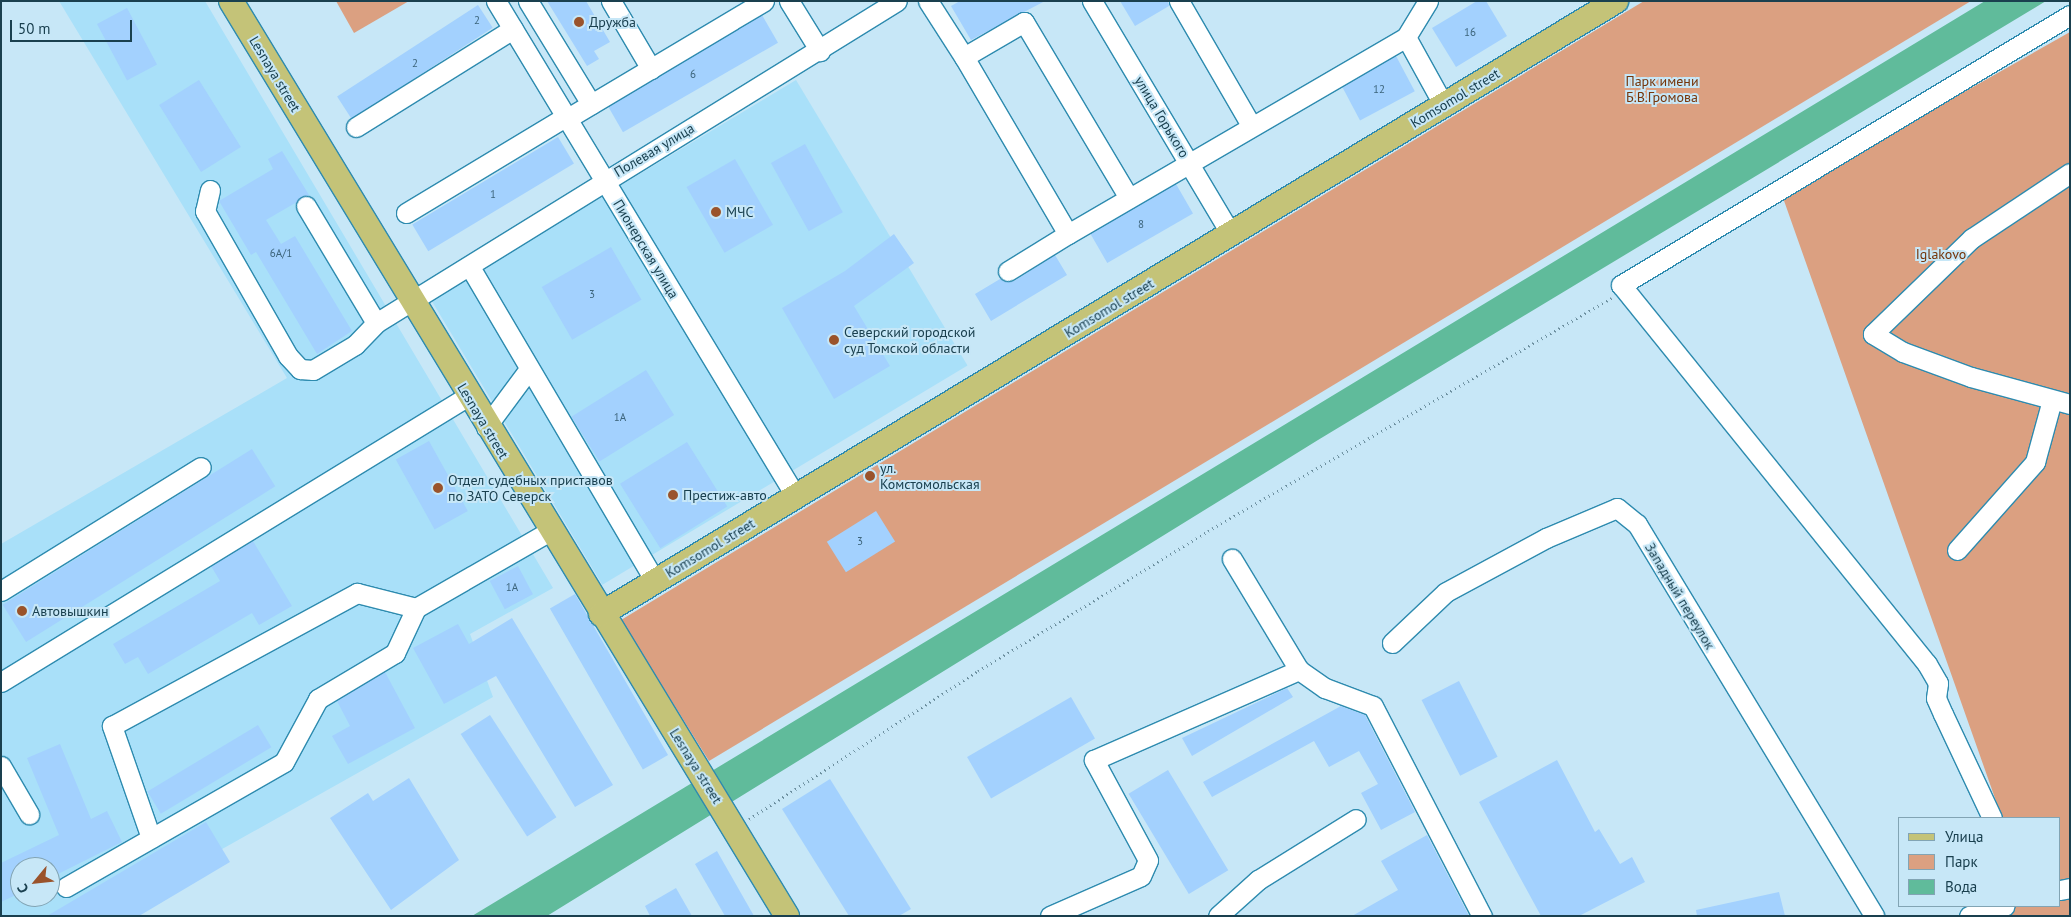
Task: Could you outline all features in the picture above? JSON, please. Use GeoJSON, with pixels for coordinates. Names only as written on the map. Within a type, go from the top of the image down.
{"type":"FeatureCollection","features":[{"type":"Feature","properties":{"kind":"main road","name":"Lesnaya street"},"geometry":{"type":"LineString","coordinates":[[231,1],[486,427],[735,828],[787,916]]}},
{"type":"Feature","properties":{"kind":"main road","name":"Komsomol street"},"geometry":{"type":"LineString","coordinates":[[601,614],[1616,1]]}},
{"type":"Feature","properties":{"kind":"street","name":"Пионерская улица"},"geometry":{"type":"LineString","coordinates":[[496,1],[796,497]]}},
{"type":"Feature","properties":{"kind":"street"},"geometry":{"type":"LineString","coordinates":[[528,1],[591,104]]}},
{"type":"Feature","properties":{"kind":"street"},"geometry":{"type":"LineString","coordinates":[[611,1],[651,69]]}},
{"type":"Feature","properties":{"kind":"street"},"geometry":{"type":"LineString","coordinates":[[406,214],[764,1]]}},
{"type":"Feature","properties":{"kind":"street"},"geometry":{"type":"LineString","coordinates":[[789,1],[820,51]]}},
{"type":"Feature","properties":{"kind":"street","name":"Полевая улица"},"geometry":{"type":"LineString","coordinates":[[210,190],[205,211],[300,368],[313,370],[334,359],[376,323],[413,304],[604,180],[820,51],[897,1]]}},
{"type":"Feature","properties":{"kind":"street"},"geometry":{"type":"LineString","coordinates":[[928,1],[964,58],[1068,234]]}},
{"type":"Feature","properties":{"kind":"street","name":"улица Горького"},"geometry":{"type":"LineString","coordinates":[[1092,1],[1231,234]]}},
{"type":"Feature","properties":{"kind":"street"},"geometry":{"type":"LineString","coordinates":[[1008,271],[1251,125],[1406,37],[1428,1]]}},
{"type":"Feature","properties":{"kind":"street"},"geometry":{"type":"LineString","coordinates":[[1184,3],[1251,125]]}},
{"type":"Feature","properties":{"kind":"street"},"geometry":{"type":"LineString","coordinates":[[1992,817],[1940,706],[1938,683],[1927,664],[1796,496],[1624,292],[1621,285],[2070,15]]}},
{"type":"Feature","properties":{"kind":"street"},"geometry":{"type":"LineString","coordinates":[[964,58],[1024,22],[1129,198]]}},
{"type":"Feature","properties":{"kind":"street"},"geometry":{"type":"LineString","coordinates":[[356,127],[513,29]]}},
{"type":"Feature","properties":{"kind":"street"},"geometry":{"type":"LineString","coordinates":[[1406,37],[1443,104]]}},
{"type":"Feature","properties":{"kind":"street"},"geometry":{"type":"LineString","coordinates":[[1957,550],[2035,462],[2061,402],[1932,363],[1873,334],[1972,238],[2070,173]]}},
{"type":"Feature","properties":{"kind":"street"},"geometry":{"type":"LineString","coordinates":[[306,206],[376,323]]}},
{"type":"Feature","properties":{"kind":"street"},"geometry":{"type":"LineString","coordinates":[[470,267],[655,581]]}},
{"type":"Feature","properties":{"kind":"street"},"geometry":{"type":"LineString","coordinates":[[486,427],[529,369]]}},
{"type":"Feature","properties":{"kind":"street"},"geometry":{"type":"LineString","coordinates":[[1,682],[468,396]]}},
{"type":"Feature","properties":{"kind":"street"},"geometry":{"type":"LineString","coordinates":[[1,590],[201,466]]}},
{"type":"Feature","properties":{"kind":"street","name":"Западный переулок"},"geometry":{"type":"LineString","coordinates":[[1392,643],[1446,592],[1546,538],[1617,508],[1637,524],[1874,916]]}},
{"type":"Feature","properties":{"kind":"street"},"geometry":{"type":"LineString","coordinates":[[66,887],[284,762],[318,699],[395,653],[416,608],[550,531]]}},
{"type":"Feature","properties":{"kind":"street"},"geometry":{"type":"LineString","coordinates":[[1232,559],[1299,670],[1325,688],[1373,706],[1482,916]]}},
{"type":"Feature","properties":{"kind":"street"},"geometry":{"type":"LineString","coordinates":[[151,838],[112,726],[357,593],[416,608]]}},
{"type":"Feature","properties":{"kind":"street"},"geometry":{"type":"LineString","coordinates":[[1050,916],[1141,876],[1148,860],[1094,760],[1299,670]]}},
{"type":"Feature","properties":{"kind":"street"},"geometry":{"type":"LineString","coordinates":[[1,766],[28,814]]}},
{"type":"Feature","properties":{"kind":"street"},"geometry":{"type":"LineString","coordinates":[[1218,916],[1258,880],[1356,819]]}},
{"type":"Feature","properties":{"kind":"street"},"geometry":{"type":"LineString","coordinates":[[1969,916],[2001,907]]}},
{"type":"Feature","properties":{"kind":"path"},"geometry":{"type":"LineString","coordinates":[[735,828],[978,671],[1208,532],[1566,321],[1624,292]]}},
{"type":"Feature","properties":{"kind":"shaded area"},"geometry":{"type":"Polygon","coordinates":[[[59,1],[205,1],[553,588],[470,634],[493,697],[103,916],[1,916],[1,544],[287,378],[59,1]]]}},
{"type":"Feature","properties":{"kind":"shaded area"},"geometry":{"type":"Polygon","coordinates":[[[796,80],[968,365],[602,585],[431,299],[796,80]]]}},
{"type":"Feature","properties":{"kind":"green space"},"geometry":{"type":"Polygon","coordinates":[[[336,1],[409,1],[354,33],[336,1]]]}},
{"type":"Feature","properties":{"kind":"green space","name":"Парк имени Б.В.Громова"},"geometry":{"type":"Polygon","coordinates":[[[1644,1],[1971,1],[709,761],[621,620],[1644,1]]]}},
{"type":"Feature","properties":{"kind":"green space","name":"Iglakovo"},"geometry":{"type":"Polygon","coordinates":[[[2070,32],[2070,916],[1972,916],[2001,907],[2061,907],[2061,817],[2002,817],[1782,195],[2070,32]]]}},
{"type":"Feature","properties":{"kind":"water"},"geometry":{"type":"Polygon","coordinates":[[[1985,1],[2046,1],[1318,440],[547,916],[472,916],[1985,1]]]}},
{"type":"Feature","properties":{"kind":"building","name":"Дружба"},"geometry":{"type":"Polygon","coordinates":[[[547,1],[586,1],[610,42],[594,51],[599,59],[587,66],[547,1]]]}},
{"type":"Feature","properties":{"kind":"building"},"geometry":{"type":"Polygon","coordinates":[[[960,1],[1045,1],[971,40],[951,6],[960,1]]]}},
{"type":"Feature","properties":{"kind":"building"},"geometry":{"type":"Polygon","coordinates":[[[1120,1],[1168,1],[1169,6],[1135,26],[1120,1]]]}},
{"type":"Feature","properties":{"kind":"building"},"geometry":{"type":"Polygon","coordinates":[[[1477,1],[1486,1],[1507,36],[1456,67],[1432,28],[1477,1]]]}},
{"type":"Feature","properties":{"kind":"building"},"geometry":{"type":"Polygon","coordinates":[[[478,5],[493,28],[352,119],[337,96],[478,5]]]}},
{"type":"Feature","properties":{"kind":"building"},"geometry":{"type":"Polygon","coordinates":[[[127,8],[157,65],[127,80],[97,24],[127,8]]]}},
{"type":"Feature","properties":{"kind":"building"},"geometry":{"type":"Polygon","coordinates":[[[762,15],[778,43],[623,132],[607,104],[762,15]]]}},
{"type":"Feature","properties":{"kind":"building"},"geometry":{"type":"Polygon","coordinates":[[[1396,56],[1415,91],[1360,120],[1341,85],[1396,56]]]}},
{"type":"Feature","properties":{"kind":"building"},"geometry":{"type":"Polygon","coordinates":[[[199,80],[241,147],[201,172],[159,105],[199,80]]]}},
{"type":"Feature","properties":{"kind":"building"},"geometry":{"type":"Polygon","coordinates":[[[558,137],[574,164],[428,251],[412,225],[558,137]]]}},
{"type":"Feature","properties":{"kind":"building"},"geometry":{"type":"Polygon","coordinates":[[[805,144],[843,212],[809,231],[771,163],[805,144]]]}},
{"type":"Feature","properties":{"kind":"building"},"geometry":{"type":"Polygon","coordinates":[[[282,151],[309,195],[266,220],[281,244],[295,236],[352,331],[317,354],[256,252],[251,255],[219,201],[273,169],[268,159],[282,151]]]}},
{"type":"Feature","properties":{"kind":"building"},"geometry":{"type":"Polygon","coordinates":[[[735,159],[773,225],[725,253],[687,187],[735,159]]]}},
{"type":"Feature","properties":{"kind":"building"},"geometry":{"type":"Polygon","coordinates":[[[1176,184],[1193,213],[1107,263],[1090,234],[1176,184]]]}},
{"type":"Feature","properties":{"kind":"building"},"geometry":{"type":"Polygon","coordinates":[[[894,234],[914,263],[854,306],[890,366],[834,399],[782,308],[845,271],[894,234]]]}},
{"type":"Feature","properties":{"kind":"building"},"geometry":{"type":"Polygon","coordinates":[[[611,247],[642,300],[572,340],[542,287],[611,247]]]}},
{"type":"Feature","properties":{"kind":"building"},"geometry":{"type":"Polygon","coordinates":[[[1055,255],[1067,275],[991,321],[975,294],[1000,279],[1014,281],[1055,255]]]}},
{"type":"Feature","properties":{"kind":"building"},"geometry":{"type":"Polygon","coordinates":[[[646,370],[674,415],[599,462],[571,417],[646,370]]]}},
{"type":"Feature","properties":{"kind":"building"},"geometry":{"type":"Polygon","coordinates":[[[429,441],[468,511],[435,529],[396,459],[429,441]]]}},
{"type":"Feature","properties":{"kind":"building","name":"Престиж-авто"},"geometry":{"type":"Polygon","coordinates":[[[687,442],[727,506],[660,548],[620,484],[687,442]]]}},
{"type":"Feature","properties":{"kind":"building"},"geometry":{"type":"Polygon","coordinates":[[[252,449],[275,486],[26,642],[3,605],[252,449]]]}},
{"type":"Feature","properties":{"kind":"building"},"geometry":{"type":"Polygon","coordinates":[[[876,511],[895,542],[846,572],[827,542],[876,511]]]}},
{"type":"Feature","properties":{"kind":"building"},"geometry":{"type":"Polygon","coordinates":[[[253,541],[292,606],[259,625],[252,613],[148,674],[138,657],[125,664],[113,644],[220,581],[211,566],[253,541]]]}},
{"type":"Feature","properties":{"kind":"building"},"geometry":{"type":"Polygon","coordinates":[[[518,566],[533,594],[505,609],[490,581],[518,566]]]}},
{"type":"Feature","properties":{"kind":"building"},"geometry":{"type":"Polygon","coordinates":[[[575,594],[668,755],[643,770],[550,608],[575,594]]]}},
{"type":"Feature","properties":{"kind":"building"},"geometry":{"type":"Polygon","coordinates":[[[512,618],[613,785],[575,807],[496,676],[444,704],[413,648],[458,624],[469,644],[512,618]]]}},
{"type":"Feature","properties":{"kind":"building"},"geometry":{"type":"Polygon","coordinates":[[[385,672],[415,728],[348,764],[332,736],[350,726],[337,701],[385,672]]]}},
{"type":"Feature","properties":{"kind":"building"},"geometry":{"type":"Polygon","coordinates":[[[1459,681],[1498,757],[1460,776],[1422,700],[1459,681]]]}},
{"type":"Feature","properties":{"kind":"building"},"geometry":{"type":"Polygon","coordinates":[[[1287,688],[1293,697],[1192,756],[1182,738],[1287,688]]]}},
{"type":"Feature","properties":{"kind":"building"},"geometry":{"type":"Polygon","coordinates":[[[1071,697],[1095,739],[991,799],[967,757],[1071,697]]]}},
{"type":"Feature","properties":{"kind":"building"},"geometry":{"type":"Polygon","coordinates":[[[1341,706],[1365,715],[1415,812],[1381,830],[1361,793],[1378,784],[1359,751],[1329,767],[1314,741],[1212,797],[1203,782],[1341,706]]]}},
{"type":"Feature","properties":{"kind":"building"},"geometry":{"type":"Polygon","coordinates":[[[490,715],[556,817],[527,836],[461,734],[490,715]]]}},
{"type":"Feature","properties":{"kind":"building"},"geometry":{"type":"Polygon","coordinates":[[[258,725],[271,747],[161,814],[147,791],[258,725]]]}},
{"type":"Feature","properties":{"kind":"building"},"geometry":{"type":"Polygon","coordinates":[[[60,744],[91,819],[107,811],[122,842],[60,873],[60,857],[13,857],[59,835],[27,758],[60,744]]]}},
{"type":"Feature","properties":{"kind":"building"},"geometry":{"type":"Polygon","coordinates":[[[1557,760],[1595,832],[1599,829],[1620,864],[1632,857],[1645,882],[1579,916],[1541,916],[1479,802],[1557,760]]]}},
{"type":"Feature","properties":{"kind":"building"},"geometry":{"type":"Polygon","coordinates":[[[1168,770],[1228,870],[1189,894],[1129,794],[1168,770]]]}},
{"type":"Feature","properties":{"kind":"building"},"geometry":{"type":"Polygon","coordinates":[[[409,778],[459,860],[391,910],[330,818],[368,793],[373,801],[409,778]]]}},
{"type":"Feature","properties":{"kind":"building"},"geometry":{"type":"Polygon","coordinates":[[[830,779],[911,909],[899,916],[849,916],[782,809],[830,779]]]}},
{"type":"Feature","properties":{"kind":"building"},"geometry":{"type":"Polygon","coordinates":[[[206,822],[230,862],[139,916],[47,916],[206,822]]]}},
{"type":"Feature","properties":{"kind":"building"},"geometry":{"type":"Polygon","coordinates":[[[1427,835],[1469,916],[1352,916],[1398,890],[1381,861],[1427,835]]]}},
{"type":"Feature","properties":{"kind":"building"},"geometry":{"type":"Polygon","coordinates":[[[717,851],[754,916],[725,916],[695,864],[717,851]]]}},
{"type":"Feature","properties":{"kind":"building"},"geometry":{"type":"Polygon","coordinates":[[[10,859],[10,898],[1,902],[1,863],[10,859]]]}},
{"type":"Feature","properties":{"kind":"building"},"geometry":{"type":"Polygon","coordinates":[[[676,888],[692,916],[650,916],[645,906],[676,888]]]}},
{"type":"Feature","properties":{"kind":"building"},"geometry":{"type":"Polygon","coordinates":[[[1779,892],[1785,916],[1697,916],[1696,910],[1779,892]]]}},
{"type":"Feature","properties":{"kind":"place","name":"Дружба"},"geometry":{"type":"Point","coordinates":[579,22]}},
{"type":"Feature","properties":{"kind":"place","name":"МЧС"},"geometry":{"type":"Point","coordinates":[716,212]}},
{"type":"Feature","properties":{"kind":"place","name":"Северский городской суд Томской области"},"geometry":{"type":"Point","coordinates":[834,340]}},
{"type":"Feature","properties":{"kind":"place","name":"ул. Комстомольская"},"geometry":{"type":"Point","coordinates":[870,476]}},
{"type":"Feature","properties":{"kind":"place","name":"Отдел судебных приставов по ЗАТО Северск"},"geometry":{"type":"Point","coordinates":[438,488]}},
{"type":"Feature","properties":{"kind":"place","name":"Престиж-авто"},"geometry":{"type":"Point","coordinates":[673,495]}},
{"type":"Feature","properties":{"kind":"place","name":"Автовышкин"},"geometry":{"type":"Point","coordinates":[22,611]}}]}
